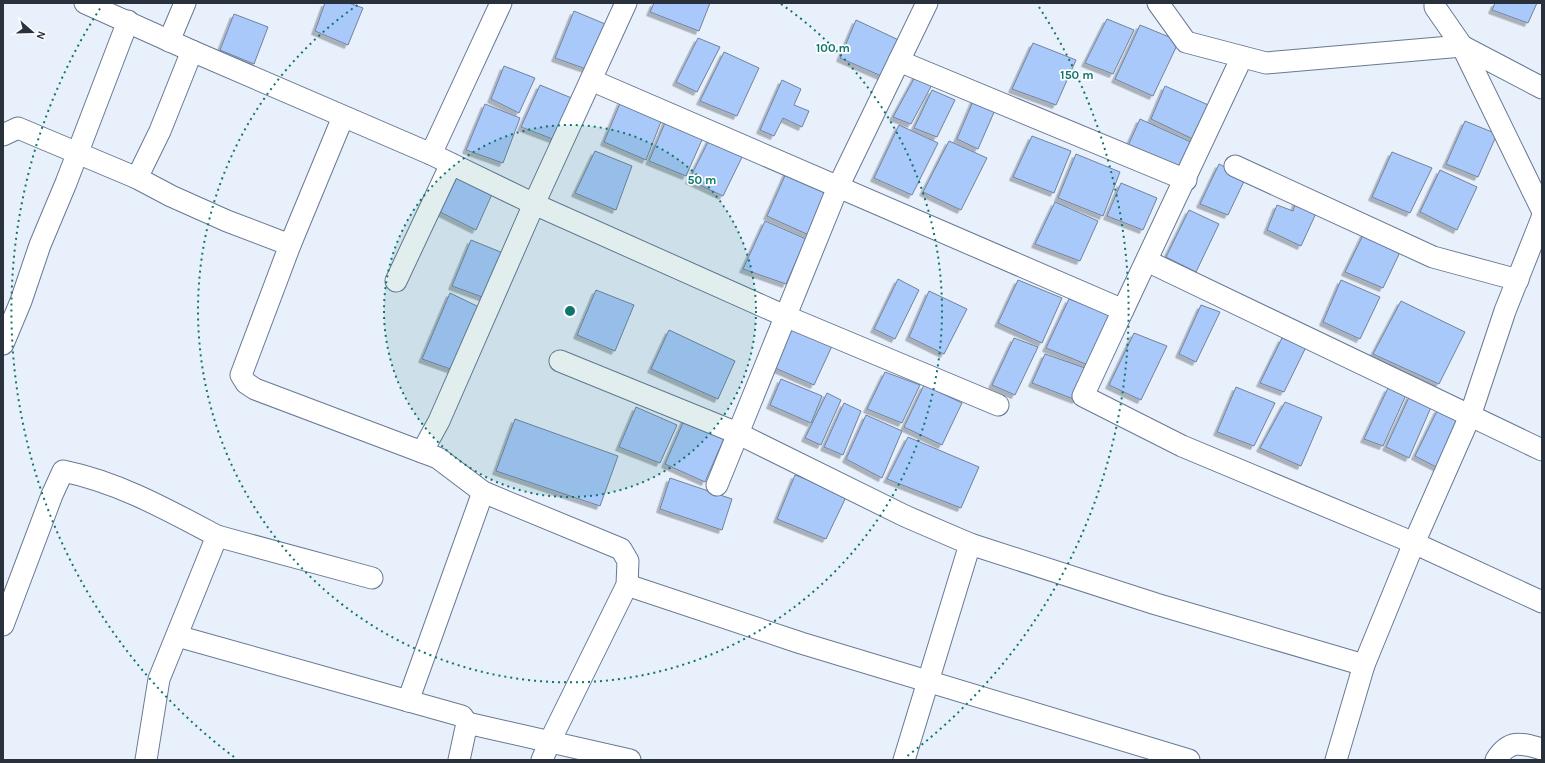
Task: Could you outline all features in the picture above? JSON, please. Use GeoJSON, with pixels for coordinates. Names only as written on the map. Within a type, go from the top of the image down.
{"type":"FeatureCollection","features":[{"type":"Feature","properties":{"kind":"street"},"geometry":{"type":"LineString","coordinates":[[85,3],[343,117],[431,154],[534,204],[785,316],[998,405]]}},
{"type":"Feature","properties":{"kind":"street"},"geometry":{"type":"LineString","coordinates":[[169,41],[185,3]]}},
{"type":"Feature","properties":{"kind":"street"},"geometry":{"type":"LineString","coordinates":[[431,154],[501,3]]}},
{"type":"Feature","properties":{"kind":"street"},"geometry":{"type":"LineString","coordinates":[[422,452],[439,421],[534,204],[626,3]]}},
{"type":"Feature","properties":{"kind":"street"},"geometry":{"type":"LineString","coordinates":[[716,485],[838,187],[927,3]]}},
{"type":"Feature","properties":{"kind":"street"},"geometry":{"type":"LineString","coordinates":[[1158,3],[1186,42],[1266,63],[1462,46],[1542,88]]}},
{"type":"Feature","properties":{"kind":"street"},"geometry":{"type":"LineString","coordinates":[[1436,3],[1435,7],[1462,46],[1542,210]]}},
{"type":"Feature","properties":{"kind":"street"},"geometry":{"type":"LineString","coordinates":[[3,344],[21,301],[40,245],[128,21]]}},
{"type":"Feature","properties":{"kind":"street"},"geometry":{"type":"LineString","coordinates":[[137,178],[160,131],[192,51]]}},
{"type":"Feature","properties":{"kind":"street"},"geometry":{"type":"LineString","coordinates":[[1242,57],[1186,180],[1083,396],[1182,446],[1414,543],[1542,602]]}},
{"type":"Feature","properties":{"kind":"street"},"geometry":{"type":"LineString","coordinates":[[899,62],[1186,180]]}},
{"type":"Feature","properties":{"kind":"street"},"geometry":{"type":"LineString","coordinates":[[591,80],[1123,310]]}},
{"type":"Feature","properties":{"kind":"street"},"geometry":{"type":"LineString","coordinates":[[343,117],[290,245],[241,374],[246,383],[255,389],[438,458],[483,492],[621,549],[628,560],[627,585],[546,751]]}},
{"type":"Feature","properties":{"kind":"street"},"geometry":{"type":"LineString","coordinates":[[8,126],[77,152],[137,178],[171,196],[290,245]]}},
{"type":"Feature","properties":{"kind":"street"},"geometry":{"type":"LineString","coordinates":[[396,281],[451,164]]}},
{"type":"Feature","properties":{"kind":"street"},"geometry":{"type":"LineString","coordinates":[[1235,166],[1433,257],[1518,280]]}},
{"type":"Feature","properties":{"kind":"street"},"geometry":{"type":"LineString","coordinates":[[1336,760],[1364,666],[1414,543],[1470,416],[1505,311],[1542,218]]}},
{"type":"Feature","properties":{"kind":"street"},"geometry":{"type":"LineString","coordinates":[[1147,261],[1542,450]]}},
{"type":"Feature","properties":{"kind":"street"},"geometry":{"type":"LineString","coordinates":[[560,361],[737,433],[905,516],[970,544],[1156,604],[1364,666]]}},
{"type":"Feature","properties":{"kind":"street"},"geometry":{"type":"LineString","coordinates":[[3,625],[52,495],[63,471],[87,476],[148,500],[217,536],[372,578]]}},
{"type":"Feature","properties":{"kind":"street"},"geometry":{"type":"LineString","coordinates":[[408,701],[483,492]]}},
{"type":"Feature","properties":{"kind":"street"},"geometry":{"type":"LineString","coordinates":[[146,760],[159,679],[217,536]]}},
{"type":"Feature","properties":{"kind":"street"},"geometry":{"type":"LineString","coordinates":[[904,760],[970,544]]}},
{"type":"Feature","properties":{"kind":"street"},"geometry":{"type":"LineString","coordinates":[[627,585],[801,643],[1189,760]]}},
{"type":"Feature","properties":{"kind":"street"},"geometry":{"type":"LineString","coordinates":[[177,636],[462,716],[467,723],[546,751],[630,760]]}},
{"type":"Feature","properties":{"kind":"street"},"geometry":{"type":"LineString","coordinates":[[459,760],[467,723]]}},
{"type":"Feature","properties":{"kind":"street"},"geometry":{"type":"LineString","coordinates":[[1496,760],[1502,750],[1512,744],[1526,745],[1542,749]]}},
{"type":"Feature","properties":{"kind":"building"},"geometry":{"type":"Polygon","coordinates":[[[325,3],[349,3],[363,8],[348,45],[315,31],[325,3]]]}},
{"type":"Feature","properties":{"kind":"building"},"geometry":{"type":"Polygon","coordinates":[[[654,3],[710,3],[699,31],[650,12],[654,3]]]}},
{"type":"Feature","properties":{"kind":"building"},"geometry":{"type":"Polygon","coordinates":[[[1495,3],[1537,3],[1528,23],[1492,10],[1495,3]]]}},
{"type":"Feature","properties":{"kind":"building"},"geometry":{"type":"Polygon","coordinates":[[[574,11],[610,26],[589,70],[555,58],[574,11]]]}},
{"type":"Feature","properties":{"kind":"building"},"geometry":{"type":"Polygon","coordinates":[[[234,14],[268,27],[254,64],[220,50],[234,14]]]}},
{"type":"Feature","properties":{"kind":"building"},"geometry":{"type":"Polygon","coordinates":[[[1107,19],[1134,30],[1113,74],[1085,63],[1107,19]]]}},
{"type":"Feature","properties":{"kind":"building"},"geometry":{"type":"Polygon","coordinates":[[[856,20],[903,42],[886,78],[840,58],[856,20]]]}},
{"type":"Feature","properties":{"kind":"building"},"geometry":{"type":"Polygon","coordinates":[[[1140,25],[1179,41],[1153,96],[1115,79],[1140,25]]]}},
{"type":"Feature","properties":{"kind":"building"},"geometry":{"type":"Polygon","coordinates":[[[698,38],[720,47],[697,92],[676,82],[698,38]]]}},
{"type":"Feature","properties":{"kind":"building"},"geometry":{"type":"Polygon","coordinates":[[[1033,43],[1076,60],[1056,105],[1012,89],[1033,43]]]}},
{"type":"Feature","properties":{"kind":"building"},"geometry":{"type":"Polygon","coordinates":[[[724,52],[759,68],[737,116],[700,101],[724,52]]]}},
{"type":"Feature","properties":{"kind":"building"},"geometry":{"type":"Polygon","coordinates":[[[504,66],[535,78],[519,113],[491,99],[504,66]]]}},
{"type":"Feature","properties":{"kind":"building"},"geometry":{"type":"Polygon","coordinates":[[[916,75],[934,81],[911,124],[893,117],[916,75]]]}},
{"type":"Feature","properties":{"kind":"building"},"geometry":{"type":"Polygon","coordinates":[[[782,80],[801,89],[794,105],[809,111],[802,127],[783,118],[774,136],[760,130],[782,80]]]}},
{"type":"Feature","properties":{"kind":"building"},"geometry":{"type":"Polygon","coordinates":[[[540,85],[574,99],[558,141],[521,127],[540,85]]]}},
{"type":"Feature","properties":{"kind":"building"},"geometry":{"type":"Polygon","coordinates":[[[1165,86],[1213,107],[1197,141],[1151,119],[1165,86]]]}},
{"type":"Feature","properties":{"kind":"building"},"geometry":{"type":"Polygon","coordinates":[[[932,90],[955,100],[937,137],[914,128],[932,90]]]}},
{"type":"Feature","properties":{"kind":"building"},"geometry":{"type":"Polygon","coordinates":[[[974,99],[995,110],[978,149],[957,139],[974,99]]]}},
{"type":"Feature","properties":{"kind":"building"},"geometry":{"type":"Polygon","coordinates":[[[621,101],[662,119],[646,160],[604,142],[621,101]]]}},
{"type":"Feature","properties":{"kind":"building"},"geometry":{"type":"Polygon","coordinates":[[[485,104],[520,118],[503,163],[466,150],[485,104]]]}},
{"type":"Feature","properties":{"kind":"building"},"geometry":{"type":"Polygon","coordinates":[[[667,118],[705,133],[686,176],[649,161],[667,118]]]}},
{"type":"Feature","properties":{"kind":"building"},"geometry":{"type":"Polygon","coordinates":[[[1140,119],[1193,143],[1178,170],[1127,148],[1140,119]]]}},
{"type":"Feature","properties":{"kind":"building"},"geometry":{"type":"Polygon","coordinates":[[[1465,121],[1497,134],[1478,177],[1446,164],[1465,121]]]}},
{"type":"Feature","properties":{"kind":"building"},"geometry":{"type":"Polygon","coordinates":[[[899,125],[938,143],[912,195],[874,178],[899,125]]]}},
{"type":"Feature","properties":{"kind":"building"},"geometry":{"type":"Polygon","coordinates":[[[1032,136],[1071,151],[1054,193],[1013,177],[1032,136]]]}},
{"type":"Feature","properties":{"kind":"building"},"geometry":{"type":"Polygon","coordinates":[[[710,138],[744,153],[723,196],[689,180],[710,138]]]}},
{"type":"Feature","properties":{"kind":"building"},"geometry":{"type":"Polygon","coordinates":[[[949,141],[987,158],[961,210],[923,192],[949,141]]]}},
{"type":"Feature","properties":{"kind":"building"},"geometry":{"type":"Polygon","coordinates":[[[595,151],[632,166],[616,210],[575,193],[595,151]]]}},
{"type":"Feature","properties":{"kind":"building"},"geometry":{"type":"Polygon","coordinates":[[[1392,152],[1432,168],[1410,213],[1372,197],[1392,152]]]}},
{"type":"Feature","properties":{"kind":"building"},"geometry":{"type":"Polygon","coordinates":[[[1076,154],[1120,172],[1103,216],[1058,198],[1076,154]]]}},
{"type":"Feature","properties":{"kind":"building"},"geometry":{"type":"Polygon","coordinates":[[[1219,164],[1246,177],[1228,215],[1200,204],[1219,164]]]}},
{"type":"Feature","properties":{"kind":"building"},"geometry":{"type":"Polygon","coordinates":[[[1440,170],[1477,187],[1457,230],[1420,212],[1440,170]]]}},
{"type":"Feature","properties":{"kind":"building"},"geometry":{"type":"Polygon","coordinates":[[[787,171],[832,189],[811,236],[767,216],[787,171]]]}},
{"type":"Feature","properties":{"kind":"building"},"geometry":{"type":"Polygon","coordinates":[[[458,175],[493,192],[476,230],[440,212],[458,175]]]}},
{"type":"Feature","properties":{"kind":"building"},"geometry":{"type":"Polygon","coordinates":[[[1121,183],[1157,198],[1143,230],[1107,216],[1121,183]]]}},
{"type":"Feature","properties":{"kind":"building"},"geometry":{"type":"Polygon","coordinates":[[[1297,199],[1318,209],[1301,246],[1267,230],[1277,205],[1293,211],[1297,199]]]}},
{"type":"Feature","properties":{"kind":"building"},"geometry":{"type":"Polygon","coordinates":[[[1055,202],[1098,221],[1080,261],[1035,244],[1055,202]]]}},
{"type":"Feature","properties":{"kind":"building"},"geometry":{"type":"Polygon","coordinates":[[[1189,210],[1219,224],[1196,272],[1166,257],[1189,210]]]}},
{"type":"Feature","properties":{"kind":"building"},"geometry":{"type":"Polygon","coordinates":[[[765,221],[806,239],[786,284],[743,269],[765,221]]]}},
{"type":"Feature","properties":{"kind":"building"},"geometry":{"type":"Polygon","coordinates":[[[1365,231],[1402,248],[1383,288],[1345,272],[1365,231]]]}},
{"type":"Feature","properties":{"kind":"building"},"geometry":{"type":"Polygon","coordinates":[[[471,240],[503,253],[485,298],[452,286],[471,240]]]}},
{"type":"Feature","properties":{"kind":"building"},"geometry":{"type":"Polygon","coordinates":[[[898,279],[919,290],[895,339],[874,329],[898,279]]]}},
{"type":"Feature","properties":{"kind":"building"},"geometry":{"type":"Polygon","coordinates":[[[1018,280],[1062,298],[1042,343],[998,323],[1018,280]]]}},
{"type":"Feature","properties":{"kind":"building"},"geometry":{"type":"Polygon","coordinates":[[[1341,280],[1380,297],[1360,339],[1323,322],[1341,280]]]}},
{"type":"Feature","properties":{"kind":"building"},"geometry":{"type":"Polygon","coordinates":[[[596,290],[634,305],[615,351],[577,335],[596,290]]]}},
{"type":"Feature","properties":{"kind":"building"},"geometry":{"type":"Polygon","coordinates":[[[929,291],[967,309],[944,354],[909,337],[929,291]]]}},
{"type":"Feature","properties":{"kind":"building"},"geometry":{"type":"Polygon","coordinates":[[[450,293],[483,309],[456,371],[422,359],[450,293]]]}},
{"type":"Feature","properties":{"kind":"building"},"geometry":{"type":"Polygon","coordinates":[[[1069,299],[1111,315],[1088,365],[1046,348],[1069,299]]]}},
{"type":"Feature","properties":{"kind":"building"},"geometry":{"type":"Polygon","coordinates":[[[1401,301],[1465,332],[1439,384],[1373,354],[1401,301]]]}},
{"type":"Feature","properties":{"kind":"building"},"geometry":{"type":"Polygon","coordinates":[[[1201,305],[1220,312],[1196,362],[1179,354],[1201,305]]]}},
{"type":"Feature","properties":{"kind":"building"},"geometry":{"type":"Polygon","coordinates":[[[792,327],[832,346],[814,385],[775,368],[792,327]]]}},
{"type":"Feature","properties":{"kind":"building"},"geometry":{"type":"Polygon","coordinates":[[[669,330],[735,361],[718,399],[651,369],[669,330]]]}},
{"type":"Feature","properties":{"kind":"building"},"geometry":{"type":"Polygon","coordinates":[[[1134,333],[1167,346],[1141,400],[1109,385],[1134,333]]]}},
{"type":"Feature","properties":{"kind":"building"},"geometry":{"type":"Polygon","coordinates":[[[1014,338],[1038,347],[1015,395],[992,385],[1014,338]]]}},
{"type":"Feature","properties":{"kind":"building"},"geometry":{"type":"Polygon","coordinates":[[[1282,338],[1306,347],[1284,392],[1260,383],[1282,338]]]}},
{"type":"Feature","properties":{"kind":"building"},"geometry":{"type":"Polygon","coordinates":[[[1045,354],[1088,369],[1076,400],[1032,383],[1045,354]]]}},
{"type":"Feature","properties":{"kind":"building"},"geometry":{"type":"Polygon","coordinates":[[[885,372],[920,385],[902,423],[867,409],[885,372]]]}},
{"type":"Feature","properties":{"kind":"building"},"geometry":{"type":"Polygon","coordinates":[[[781,379],[822,396],[811,423],[770,405],[781,379]]]}},
{"type":"Feature","properties":{"kind":"building"},"geometry":{"type":"Polygon","coordinates":[[[924,385],[962,403],[942,445],[904,427],[924,385]]]}},
{"type":"Feature","properties":{"kind":"building"},"geometry":{"type":"Polygon","coordinates":[[[1236,387],[1275,403],[1254,446],[1217,432],[1236,387]]]}},
{"type":"Feature","properties":{"kind":"building"},"geometry":{"type":"Polygon","coordinates":[[[1388,388],[1406,395],[1383,446],[1364,439],[1388,388]]]}},
{"type":"Feature","properties":{"kind":"building"},"geometry":{"type":"Polygon","coordinates":[[[827,393],[841,400],[821,445],[805,438],[827,393]]]}},
{"type":"Feature","properties":{"kind":"building"},"geometry":{"type":"Polygon","coordinates":[[[1410,395],[1432,405],[1409,458],[1386,447],[1410,395]]]}},
{"type":"Feature","properties":{"kind":"building"},"geometry":{"type":"Polygon","coordinates":[[[1285,402],[1322,417],[1301,466],[1260,448],[1285,402]]]}},
{"type":"Feature","properties":{"kind":"building"},"geometry":{"type":"Polygon","coordinates":[[[844,403],[861,411],[843,455],[824,447],[844,403]]]}},
{"type":"Feature","properties":{"kind":"building"},"geometry":{"type":"Polygon","coordinates":[[[636,407],[677,425],[660,463],[619,447],[636,407]]]}},
{"type":"Feature","properties":{"kind":"building"},"geometry":{"type":"Polygon","coordinates":[[[1438,409],[1464,419],[1442,470],[1415,456],[1438,409]]]}},
{"type":"Feature","properties":{"kind":"building"},"geometry":{"type":"Polygon","coordinates":[[[866,415],[902,431],[882,478],[846,459],[866,415]]]}},
{"type":"Feature","properties":{"kind":"building"},"geometry":{"type":"Polygon","coordinates":[[[685,418],[725,436],[705,482],[665,464],[685,418]]]}},
{"type":"Feature","properties":{"kind":"building"},"geometry":{"type":"Polygon","coordinates":[[[515,419],[618,456],[600,506],[496,471],[515,419]]]}},
{"type":"Feature","properties":{"kind":"building"},"geometry":{"type":"Polygon","coordinates":[[[908,437],[979,467],[961,508],[887,479],[908,437]]]}},
{"type":"Feature","properties":{"kind":"building"},"geometry":{"type":"Polygon","coordinates":[[[795,475],[847,495],[826,539],[777,519],[795,475]]]}},
{"type":"Feature","properties":{"kind":"building"},"geometry":{"type":"Polygon","coordinates":[[[670,478],[732,499],[722,530],[660,509],[670,478]]]}}]}
